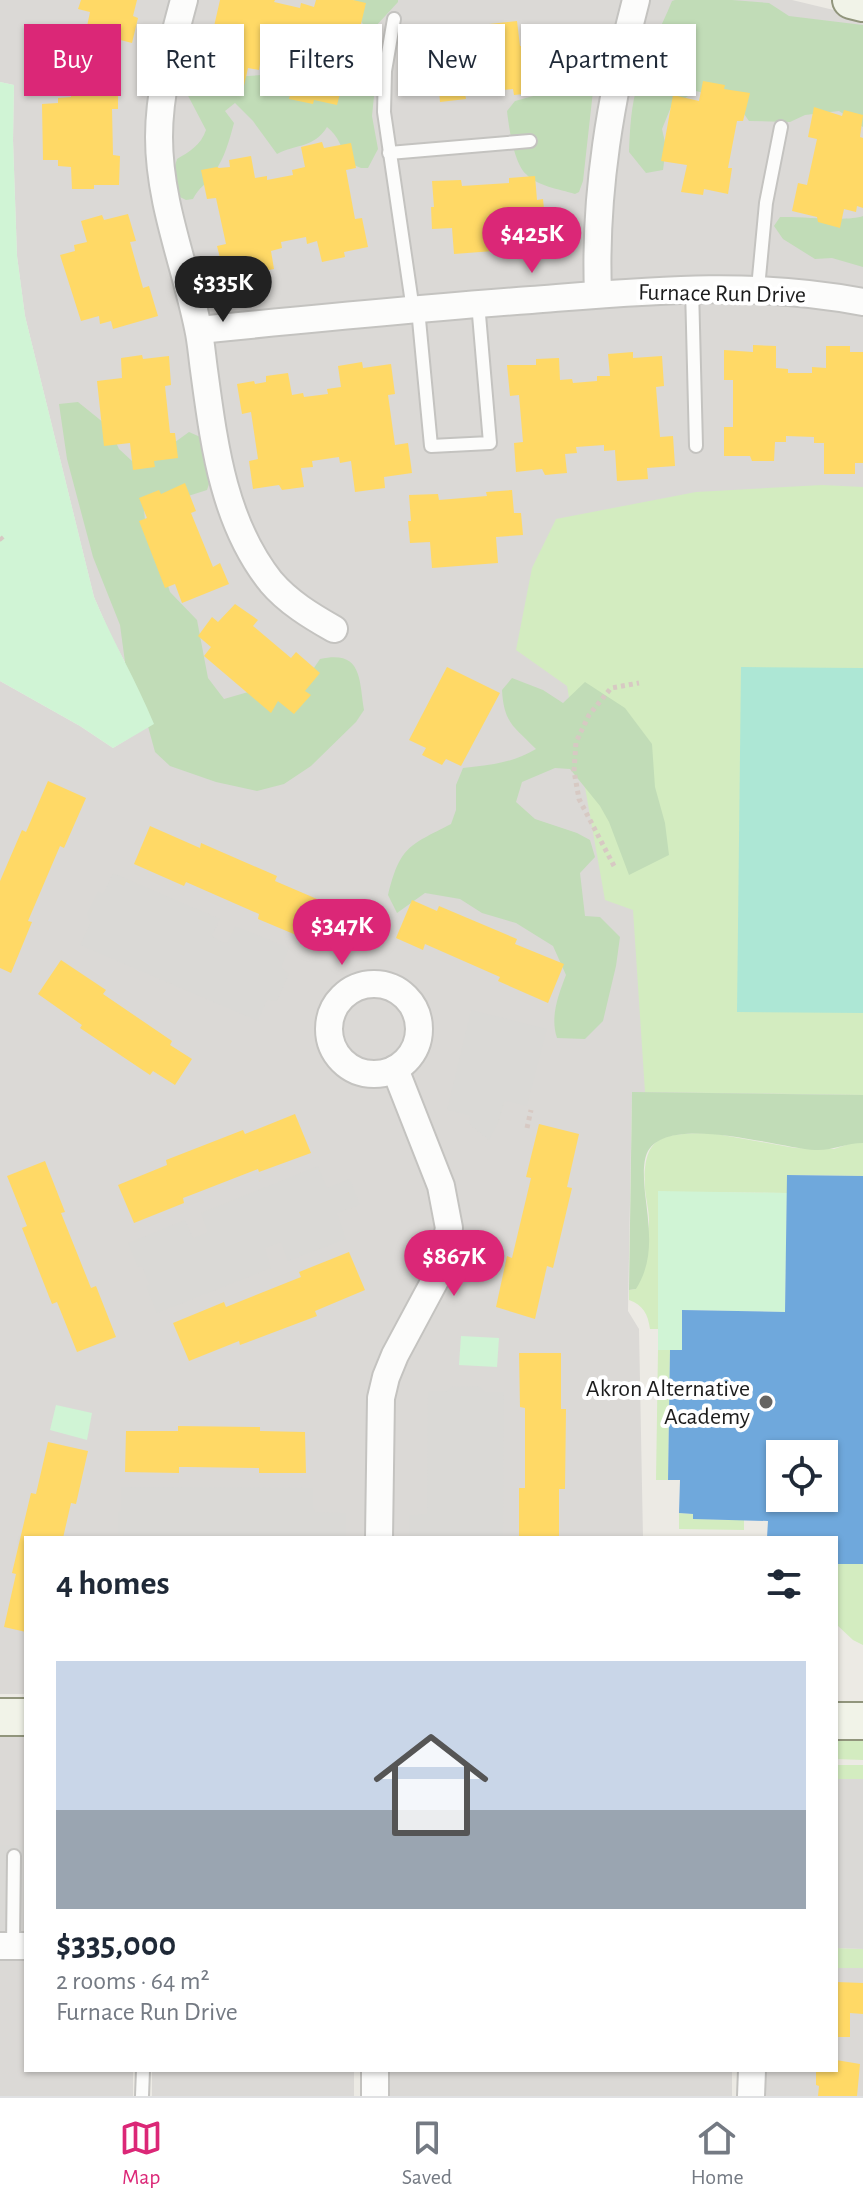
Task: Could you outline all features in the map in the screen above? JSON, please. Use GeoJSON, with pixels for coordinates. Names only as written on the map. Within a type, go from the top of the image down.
{"type":"FeatureCollection","features":[{"type":"Feature","properties":{"kind":"main road"},"geometry":{"type":"LineString","coordinates":[[851,0],[863,3]]}},
{"type":"Feature","properties":{"kind":"main road"},"geometry":{"type":"LineString","coordinates":[[0,1717],[24,1717]]}},
{"type":"Feature","properties":{"kind":"main road"},"geometry":{"type":"LineString","coordinates":[[838,1721],[863,1721]]}},
{"type":"Feature","properties":{"kind":"street"},"geometry":{"type":"LineString","coordinates":[[184,0],[169,56],[159,139],[167,208],[199,330],[220,470],[242,532],[272,582],[310,615],[334,629]]}},
{"type":"Feature","properties":{"kind":"street"},"geometry":{"type":"LineString","coordinates":[[598,293],[597,247],[609,117],[636,0]]}},
{"type":"Feature","properties":{"kind":"street","name":"Furnace Run Drive"},"geometry":{"type":"LineString","coordinates":[[199,330],[478,303],[692,288],[758,288],[863,302]]}},
{"type":"Feature","properties":{"kind":"street"},"geometry":{"type":"LineString","coordinates":[[379,1536],[381,1398],[395,1355],[440,1271],[449,1228],[441,1186],[395,1069]]}},
{"type":"Feature","properties":{"kind":"street"},"geometry":{"type":"LineString","coordinates":[[375,2072],[375,2096]]}},
{"type":"Feature","properties":{"kind":"street"},"geometry":{"type":"LineString","coordinates":[[751,2096],[752,2072]]}},
{"type":"Feature","properties":{"kind":"lane"},"geometry":{"type":"LineString","coordinates":[[394,19],[384,93],[389,153],[416,310],[431,446],[490,443],[478,303]]}},
{"type":"Feature","properties":{"kind":"lane"},"geometry":{"type":"LineString","coordinates":[[758,288],[766,203],[781,127]]}},
{"type":"Feature","properties":{"kind":"lane"},"geometry":{"type":"LineString","coordinates":[[389,153],[530,141]]}},
{"type":"Feature","properties":{"kind":"lane"},"geometry":{"type":"LineString","coordinates":[[692,288],[696,446]]}},
{"type":"Feature","properties":{"kind":"lane"},"geometry":{"type":"LineString","coordinates":[[13,1946],[14,1856]]}},
{"type":"Feature","properties":{"kind":"lane"},"geometry":{"type":"LineString","coordinates":[[142,2096],[143,2072]]}},
{"type":"Feature","properties":{"kind":"path"},"geometry":{"type":"LineString","coordinates":[[0,537],[5,543]]}},
{"type":"Feature","properties":{"kind":"path"},"geometry":{"type":"LineString","coordinates":[[614,866],[579,799],[574,771],[576,742],[589,715],[611,688],[639,683]]}},
{"type":"Feature","properties":{"kind":"path"},"geometry":{"type":"LineString","coordinates":[[527,1128],[531,1110]]}},
{"type":"Feature","properties":{"kind":"shaded area"},"geometry":{"type":"Polygon","coordinates":[[[0,0],[792,0],[863,17],[863,1095],[632,1093],[628,1311],[639,1329],[643,1536],[24,1536],[24,1694],[0,1694],[0,681],[113,748],[154,723],[94,597],[25,316],[17,256],[14,85],[0,82],[0,0]]]}},
{"type":"Feature","properties":{"kind":"shaded area"},"geometry":{"type":"Polygon","coordinates":[[[113,873],[220,919],[212,936],[224,943],[228,942],[235,926],[289,948],[281,967],[289,974],[277,1001],[267,1000],[258,1021],[80,945],[90,924],[87,913],[98,891],[105,891],[113,873]]]}},
{"type":"Feature","properties":{"kind":"shaded area"},"geometry":{"type":"Polygon","coordinates":[[[471,1010],[547,1029],[527,1106],[504,1102],[489,1140],[469,1124],[469,1115],[447,1110],[471,1010]]]}},
{"type":"Feature","properties":{"kind":"shaded area"},"geometry":{"type":"Polygon","coordinates":[[[318,1166],[327,1188],[350,1179],[360,1205],[337,1213],[346,1239],[288,1261],[281,1242],[265,1248],[271,1268],[157,1313],[146,1287],[149,1284],[142,1266],[138,1267],[128,1243],[185,1220],[193,1238],[208,1232],[201,1213],[318,1166]]]}},
{"type":"Feature","properties":{"kind":"shaded area"},"geometry":{"type":"Polygon","coordinates":[[[479,1386],[485,1392],[504,1392],[503,1536],[409,1536],[409,1515],[427,1514],[428,1392],[447,1391],[451,1387],[479,1386]]]}},
{"type":"Feature","properties":{"kind":"shaded area"},"geometry":{"type":"Polygon","coordinates":[[[121,1487],[313,1488],[313,1508],[316,1512],[346,1513],[346,1536],[123,1536],[118,1534],[118,1513],[121,1510],[121,1487]]]}},
{"type":"Feature","properties":{"kind":"shaded area"},"geometry":{"type":"Polygon","coordinates":[[[24,1734],[24,1937],[0,1937],[0,1735],[24,1734]]]}},
{"type":"Feature","properties":{"kind":"shaded area"},"geometry":{"type":"Polygon","coordinates":[[[838,1779],[863,1779],[863,1949],[838,1948],[838,1779]]]}},
{"type":"Feature","properties":{"kind":"shaded area"},"geometry":{"type":"Polygon","coordinates":[[[0,1845],[24,1846],[24,1930],[0,1930],[0,1845]]]}},
{"type":"Feature","properties":{"kind":"shaded area"},"geometry":{"type":"Polygon","coordinates":[[[0,1954],[24,1955],[24,2072],[133,2072],[133,2096],[0,2096],[0,1954]]]}},
{"type":"Feature","properties":{"kind":"shaded area"},"geometry":{"type":"Polygon","coordinates":[[[838,1968],[863,1968],[863,2096],[764,2096],[764,2072],[838,2072],[838,1968]]]}},
{"type":"Feature","properties":{"kind":"shaded area"},"geometry":{"type":"Polygon","coordinates":[[[152,2072],[354,2072],[354,2096],[152,2096],[152,2072]]]}},
{"type":"Feature","properties":{"kind":"shaded area"},"geometry":{"type":"Polygon","coordinates":[[[390,2072],[732,2072],[732,2096],[390,2096],[390,2072]]]}},
{"type":"Feature","properties":{"kind":"green space"},"geometry":{"type":"Polygon","coordinates":[[[354,0],[398,0],[378,24],[363,24],[354,0]]]}},
{"type":"Feature","properties":{"kind":"green space"},"geometry":{"type":"Polygon","coordinates":[[[672,1],[769,3],[789,16],[863,25],[863,127],[839,111],[805,115],[790,122],[749,121],[735,101],[696,91],[696,24],[662,24],[672,1]]]}},
{"type":"Feature","properties":{"kind":"green space"},"geometry":{"type":"Polygon","coordinates":[[[260,75],[260,96],[311,96],[324,100],[337,96],[374,96],[372,116],[378,149],[368,168],[346,162],[340,143],[327,127],[316,139],[277,154],[253,121],[235,103],[225,111],[234,123],[218,167],[193,199],[186,200],[180,197],[172,176],[177,159],[198,144],[206,130],[188,96],[244,96],[244,76],[260,75]]]}},
{"type":"Feature","properties":{"kind":"green space"},"geometry":{"type":"Polygon","coordinates":[[[0,82],[14,85],[17,256],[25,316],[94,597],[154,724],[113,748],[0,681],[0,82]]]}},
{"type":"Feature","properties":{"kind":"green space"},"geometry":{"type":"Polygon","coordinates":[[[533,96],[592,96],[583,181],[579,192],[575,194],[542,184],[522,169],[515,154],[507,111],[515,101],[533,96]]]}},
{"type":"Feature","properties":{"kind":"green space"},"geometry":{"type":"Polygon","coordinates":[[[635,96],[688,96],[671,107],[662,129],[666,147],[663,170],[646,173],[629,152],[635,96]]]}},
{"type":"Feature","properties":{"kind":"green space"},"geometry":{"type":"Polygon","coordinates":[[[863,216],[863,267],[832,258],[815,259],[783,239],[774,226],[780,217],[836,219],[863,216]]]}},
{"type":"Feature","properties":{"kind":"green space"},"geometry":{"type":"Polygon","coordinates":[[[78,402],[109,427],[119,449],[132,461],[171,445],[189,432],[207,440],[212,475],[207,490],[144,510],[146,530],[170,592],[197,620],[208,678],[224,699],[262,688],[293,699],[320,659],[344,659],[356,669],[364,710],[356,722],[311,766],[284,784],[257,791],[216,782],[170,766],[155,752],[146,719],[127,677],[120,625],[93,557],[67,459],[59,404],[78,402]]]}},
{"type":"Feature","properties":{"kind":"green space"},"geometry":{"type":"Polygon","coordinates":[[[822,485],[863,487],[863,1095],[645,1092],[633,910],[605,900],[567,686],[516,650],[532,568],[556,519],[696,492],[822,485]]]}},
{"type":"Feature","properties":{"kind":"green space"},"geometry":{"type":"Polygon","coordinates":[[[741,667],[863,668],[863,1013],[737,1012],[741,667]]]}},
{"type":"Feature","properties":{"kind":"green space"},"geometry":{"type":"Polygon","coordinates":[[[512,678],[543,690],[563,703],[585,682],[625,708],[652,744],[655,787],[665,823],[669,855],[629,875],[609,822],[570,769],[555,768],[522,782],[516,802],[535,819],[590,840],[595,857],[580,873],[585,916],[600,917],[620,937],[603,1021],[585,1039],[557,1038],[555,1014],[566,975],[553,946],[516,923],[482,913],[460,899],[425,893],[397,913],[388,895],[397,867],[408,850],[451,824],[456,810],[456,785],[463,768],[510,760],[536,749],[512,724],[505,710],[502,690],[512,678]]]}},
{"type":"Feature","properties":{"kind":"green space"},"geometry":{"type":"Polygon","coordinates":[[[632,1092],[863,1095],[863,1143],[815,1150],[701,1133],[660,1140],[648,1151],[644,1166],[649,1230],[646,1266],[636,1289],[629,1290],[632,1092]]]}},
{"type":"Feature","properties":{"kind":"green space"},"geometry":{"type":"Polygon","coordinates":[[[711,1133],[795,1148],[834,1149],[863,1143],[863,1176],[788,1175],[787,1193],[659,1192],[658,1329],[650,1329],[644,1311],[629,1300],[629,1290],[636,1289],[649,1229],[645,1189],[647,1157],[659,1140],[668,1136],[711,1133]]]}},
{"type":"Feature","properties":{"kind":"green space"},"geometry":{"type":"Polygon","coordinates":[[[658,1191],[787,1193],[785,1312],[683,1310],[682,1350],[658,1350],[658,1191]]]}},
{"type":"Feature","properties":{"kind":"green space"},"geometry":{"type":"Polygon","coordinates":[[[461,1336],[499,1338],[497,1367],[459,1365],[461,1336]]]}},
{"type":"Feature","properties":{"kind":"green space"},"geometry":{"type":"Polygon","coordinates":[[[658,1350],[670,1350],[668,1480],[656,1480],[658,1350]]]}},
{"type":"Feature","properties":{"kind":"green space"},"geometry":{"type":"Polygon","coordinates":[[[56,1405],[92,1413],[87,1440],[50,1430],[56,1405]]]}},
{"type":"Feature","properties":{"kind":"green space"},"geometry":{"type":"Polygon","coordinates":[[[679,1513],[693,1514],[694,1519],[744,1520],[744,1530],[679,1529],[679,1513]]]}},
{"type":"Feature","properties":{"kind":"green space"},"geometry":{"type":"Polygon","coordinates":[[[838,1564],[863,1564],[863,1645],[838,1626],[838,1564]]]}},
{"type":"Feature","properties":{"kind":"green space"},"geometry":{"type":"Polygon","coordinates":[[[838,1738],[863,1739],[863,1760],[838,1759],[838,1738]]]}},
{"type":"Feature","properties":{"kind":"green space"},"geometry":{"type":"Polygon","coordinates":[[[838,1765],[863,1765],[863,1779],[838,1779],[838,1765]]]}},
{"type":"Feature","properties":{"kind":"green space"},"geometry":{"type":"Polygon","coordinates":[[[838,1948],[863,1949],[863,1968],[838,1968],[838,1948]]]}},
{"type":"Feature","properties":{"kind":"building: Homes"},"geometry":{"type":"Polygon","coordinates":[[[81,0],[137,0],[133,16],[138,18],[132,43],[121,40],[121,24],[87,24],[90,12],[78,9],[81,0]]]}},
{"type":"Feature","properties":{"kind":"building: Homes"},"geometry":{"type":"Polygon","coordinates":[[[220,0],[275,0],[300,8],[301,3],[314,7],[316,0],[366,3],[361,24],[260,24],[259,70],[248,68],[244,86],[244,24],[215,24],[220,0]]]}},
{"type":"Feature","properties":{"kind":"building: Homes"},"geometry":{"type":"Polygon","coordinates":[[[517,21],[521,46],[521,94],[514,95],[513,89],[505,90],[505,24],[489,24],[517,21]]]}},
{"type":"Feature","properties":{"kind":"building: Homes"},"geometry":{"type":"Polygon","coordinates":[[[703,81],[725,85],[724,89],[750,93],[743,121],[737,121],[728,168],[732,168],[728,194],[704,189],[703,195],[681,192],[687,165],[661,161],[673,96],[699,101],[703,81]]]}},
{"type":"Feature","properties":{"kind":"building: Homes"},"geometry":{"type":"Polygon","coordinates":[[[118,96],[118,109],[112,109],[113,155],[120,156],[119,185],[72,189],[71,167],[58,166],[58,160],[43,160],[42,104],[58,103],[58,98],[118,96]]]}},
{"type":"Feature","properties":{"kind":"building: Homes"},"geometry":{"type":"Polygon","coordinates":[[[290,96],[339,96],[337,105],[289,99],[290,96]]]}},
{"type":"Feature","properties":{"kind":"building: Homes"},"geometry":{"type":"Polygon","coordinates":[[[440,96],[465,96],[466,99],[440,102],[440,96]]]}},
{"type":"Feature","properties":{"kind":"building: Homes"},"geometry":{"type":"Polygon","coordinates":[[[814,107],[842,116],[844,110],[863,115],[860,137],[863,138],[863,208],[857,206],[856,212],[844,209],[840,228],[818,222],[817,217],[792,211],[798,183],[807,185],[817,139],[808,137],[814,107]]]}},
{"type":"Feature","properties":{"kind":"building: Homes"},"geometry":{"type":"Polygon","coordinates":[[[322,142],[324,148],[351,143],[356,168],[346,170],[355,219],[362,218],[368,247],[344,252],[345,257],[322,262],[317,241],[307,244],[306,237],[281,242],[282,248],[271,251],[274,269],[252,273],[249,268],[224,274],[217,246],[226,244],[216,198],[207,199],[201,170],[230,167],[229,160],[251,156],[255,178],[267,176],[267,180],[293,175],[292,170],[305,167],[301,147],[322,142]]]}},
{"type":"Feature","properties":{"kind":"building: Homes"},"geometry":{"type":"Polygon","coordinates":[[[535,176],[537,200],[543,199],[545,221],[518,223],[520,249],[454,254],[452,228],[432,229],[432,181],[461,180],[462,186],[509,183],[509,178],[535,176]]]}},
{"type":"Feature","properties":{"kind":"building: Homes"},"geometry":{"type":"Polygon","coordinates":[[[128,214],[136,241],[130,242],[143,288],[149,286],[158,316],[113,329],[111,321],[100,324],[99,316],[81,321],[60,255],[75,251],[74,245],[87,242],[81,221],[102,215],[104,220],[128,214]]]}},
{"type":"Feature","properties":{"kind":"building: Homes"},"geometry":{"type":"Polygon","coordinates":[[[753,345],[776,346],[776,368],[788,369],[788,373],[812,373],[812,367],[826,368],[826,346],[850,346],[850,352],[863,352],[863,463],[855,463],[855,474],[824,474],[824,443],[814,443],[814,437],[786,436],[786,442],[775,442],[774,461],[752,461],[750,456],[724,456],[724,427],[733,427],[733,380],[724,380],[724,350],[753,352],[753,345]]]}},
{"type":"Feature","properties":{"kind":"building: Homes"},"geometry":{"type":"Polygon","coordinates":[[[633,352],[633,358],[662,356],[664,386],[656,387],[660,437],[673,436],[675,466],[647,468],[648,479],[617,481],[615,450],[604,451],[604,445],[576,447],[577,453],[565,454],[567,473],[545,475],[542,469],[516,472],[514,443],[523,442],[519,395],[510,396],[507,365],[536,365],[536,359],[559,358],[560,380],[572,379],[573,383],[597,381],[597,376],[610,376],[608,354],[633,352]]]}},
{"type":"Feature","properties":{"kind":"building: Homes"},"geometry":{"type":"Polygon","coordinates":[[[142,355],[143,359],[169,356],[171,385],[165,386],[170,433],[175,433],[178,458],[154,461],[155,467],[133,470],[130,443],[104,446],[97,381],[122,378],[121,358],[142,355]]]}},
{"type":"Feature","properties":{"kind":"building: Homes"},"geometry":{"type":"Polygon","coordinates":[[[362,362],[363,368],[391,364],[395,394],[388,395],[395,445],[408,443],[412,473],[384,477],[385,488],[355,492],[351,461],[340,463],[339,457],[312,461],[313,467],[301,468],[304,487],[282,490],[279,485],[253,489],[249,461],[258,459],[251,412],[242,414],[237,384],[266,382],[266,376],[288,373],[292,395],[328,394],[327,389],[341,387],[338,366],[362,362]]]}},
{"type":"Feature","properties":{"kind":"building: Homes"},"geometry":{"type":"Polygon","coordinates":[[[185,483],[196,511],[191,513],[213,567],[220,563],[229,584],[182,603],[175,584],[165,588],[139,521],[147,518],[139,498],[159,490],[161,494],[185,483]]]}},
{"type":"Feature","properties":{"kind":"building: Homes"},"geometry":{"type":"Polygon","coordinates":[[[512,490],[514,513],[521,513],[523,535],[496,537],[498,563],[432,568],[430,542],[410,543],[409,495],[438,494],[439,500],[487,496],[486,492],[512,490]]]}},
{"type":"Feature","properties":{"kind":"building: Homes"},"geometry":{"type":"Polygon","coordinates":[[[235,604],[258,620],[253,626],[291,658],[296,652],[320,673],[305,691],[311,695],[294,714],[278,701],[271,713],[204,656],[211,647],[198,636],[212,617],[218,622],[235,604]]]}},
{"type":"Feature","properties":{"kind":"building: Homes"},"geometry":{"type":"Polygon","coordinates":[[[447,667],[500,693],[461,766],[446,759],[442,765],[422,755],[426,748],[409,740],[447,667]]]}},
{"type":"Feature","properties":{"kind":"building: Homes"},"geometry":{"type":"Polygon","coordinates":[[[48,781],[86,798],[64,848],[60,846],[28,921],[32,922],[11,973],[0,968],[0,881],[48,781]]]}},
{"type":"Feature","properties":{"kind":"building: Homes"},"geometry":{"type":"Polygon","coordinates":[[[150,826],[200,848],[201,843],[277,876],[275,881],[324,902],[308,940],[258,919],[259,914],[186,882],[184,886],[134,864],[150,826]]]}},
{"type":"Feature","properties":{"kind":"building: Homes"},"geometry":{"type":"Polygon","coordinates":[[[412,900],[437,911],[439,906],[517,939],[515,944],[564,964],[548,1003],[498,981],[500,977],[425,944],[423,950],[396,938],[412,900]]]}},
{"type":"Feature","properties":{"kind":"building: Homes"},"geometry":{"type":"Polygon","coordinates":[[[61,960],[106,990],[103,994],[172,1041],[170,1045],[192,1059],[175,1085],[153,1071],[150,1075],[80,1028],[82,1025],[38,994],[61,960]]]}},
{"type":"Feature","properties":{"kind":"building: Homes"},"geometry":{"type":"Polygon","coordinates":[[[295,1114],[311,1153],[259,1172],[258,1169],[183,1198],[184,1203],[134,1223],[118,1185],[167,1165],[166,1160],[295,1114]]]}},
{"type":"Feature","properties":{"kind":"building: Homes"},"geometry":{"type":"Polygon","coordinates":[[[539,1124],[579,1134],[567,1187],[572,1188],[553,1268],[547,1266],[535,1319],[496,1307],[507,1256],[512,1258],[531,1178],[526,1177],[539,1124]]]}},
{"type":"Feature","properties":{"kind":"building: Homes"},"geometry":{"type":"Polygon","coordinates":[[[45,1161],[65,1212],[61,1213],[91,1288],[96,1286],[116,1337],[77,1352],[57,1302],[52,1304],[22,1228],[27,1226],[7,1176],[45,1161]]]}},
{"type":"Feature","properties":{"kind":"building: Homes"},"geometry":{"type":"Polygon","coordinates":[[[349,1252],[365,1290],[315,1311],[317,1316],[189,1361],[173,1323],[224,1302],[226,1307],[301,1277],[299,1272],[349,1252]]]}},
{"type":"Feature","properties":{"kind":"building: Homes"},"geometry":{"type":"Polygon","coordinates":[[[519,1353],[561,1353],[561,1409],[566,1409],[565,1489],[559,1489],[559,1536],[519,1536],[519,1488],[525,1488],[525,1408],[520,1407],[519,1353]]]}},
{"type":"Feature","properties":{"kind":"building: Homes"},"geometry":{"type":"Polygon","coordinates":[[[178,1426],[260,1427],[260,1431],[305,1432],[306,1473],[259,1473],[259,1468],[187,1467],[179,1467],[179,1473],[125,1472],[126,1431],[178,1431],[178,1426]]]}},
{"type":"Feature","properties":{"kind":"building: Homes"},"geometry":{"type":"Polygon","coordinates":[[[48,1442],[88,1451],[76,1504],[71,1503],[63,1536],[24,1536],[24,1632],[4,1627],[16,1574],[12,1573],[31,1493],[36,1494],[48,1442]]]}},
{"type":"Feature","properties":{"kind":"building: Homes"},"geometry":{"type":"Polygon","coordinates":[[[838,1982],[863,1983],[863,2014],[850,2013],[850,2037],[838,2037],[838,1982]]]}},
{"type":"Feature","properties":{"kind":"building: Homes"},"geometry":{"type":"Polygon","coordinates":[[[838,2060],[860,2064],[857,2096],[818,2096],[819,2086],[816,2085],[816,2072],[838,2072],[838,2060]]]}},
{"type":"Feature","properties":{"kind":"building: Schools","name":"Akron Alternative Academy"},"geometry":{"type":"Polygon","coordinates":[[[787,1175],[863,1176],[863,1564],[838,1564],[838,1536],[767,1536],[768,1521],[693,1519],[693,1514],[679,1513],[680,1480],[668,1480],[670,1350],[682,1350],[682,1310],[785,1312],[787,1175]]]}},
{"type":"Feature","properties":{"kind":"place","name":"Akron Alternative Academy"},"geometry":{"type":"Point","coordinates":[766,1402]}}]}
